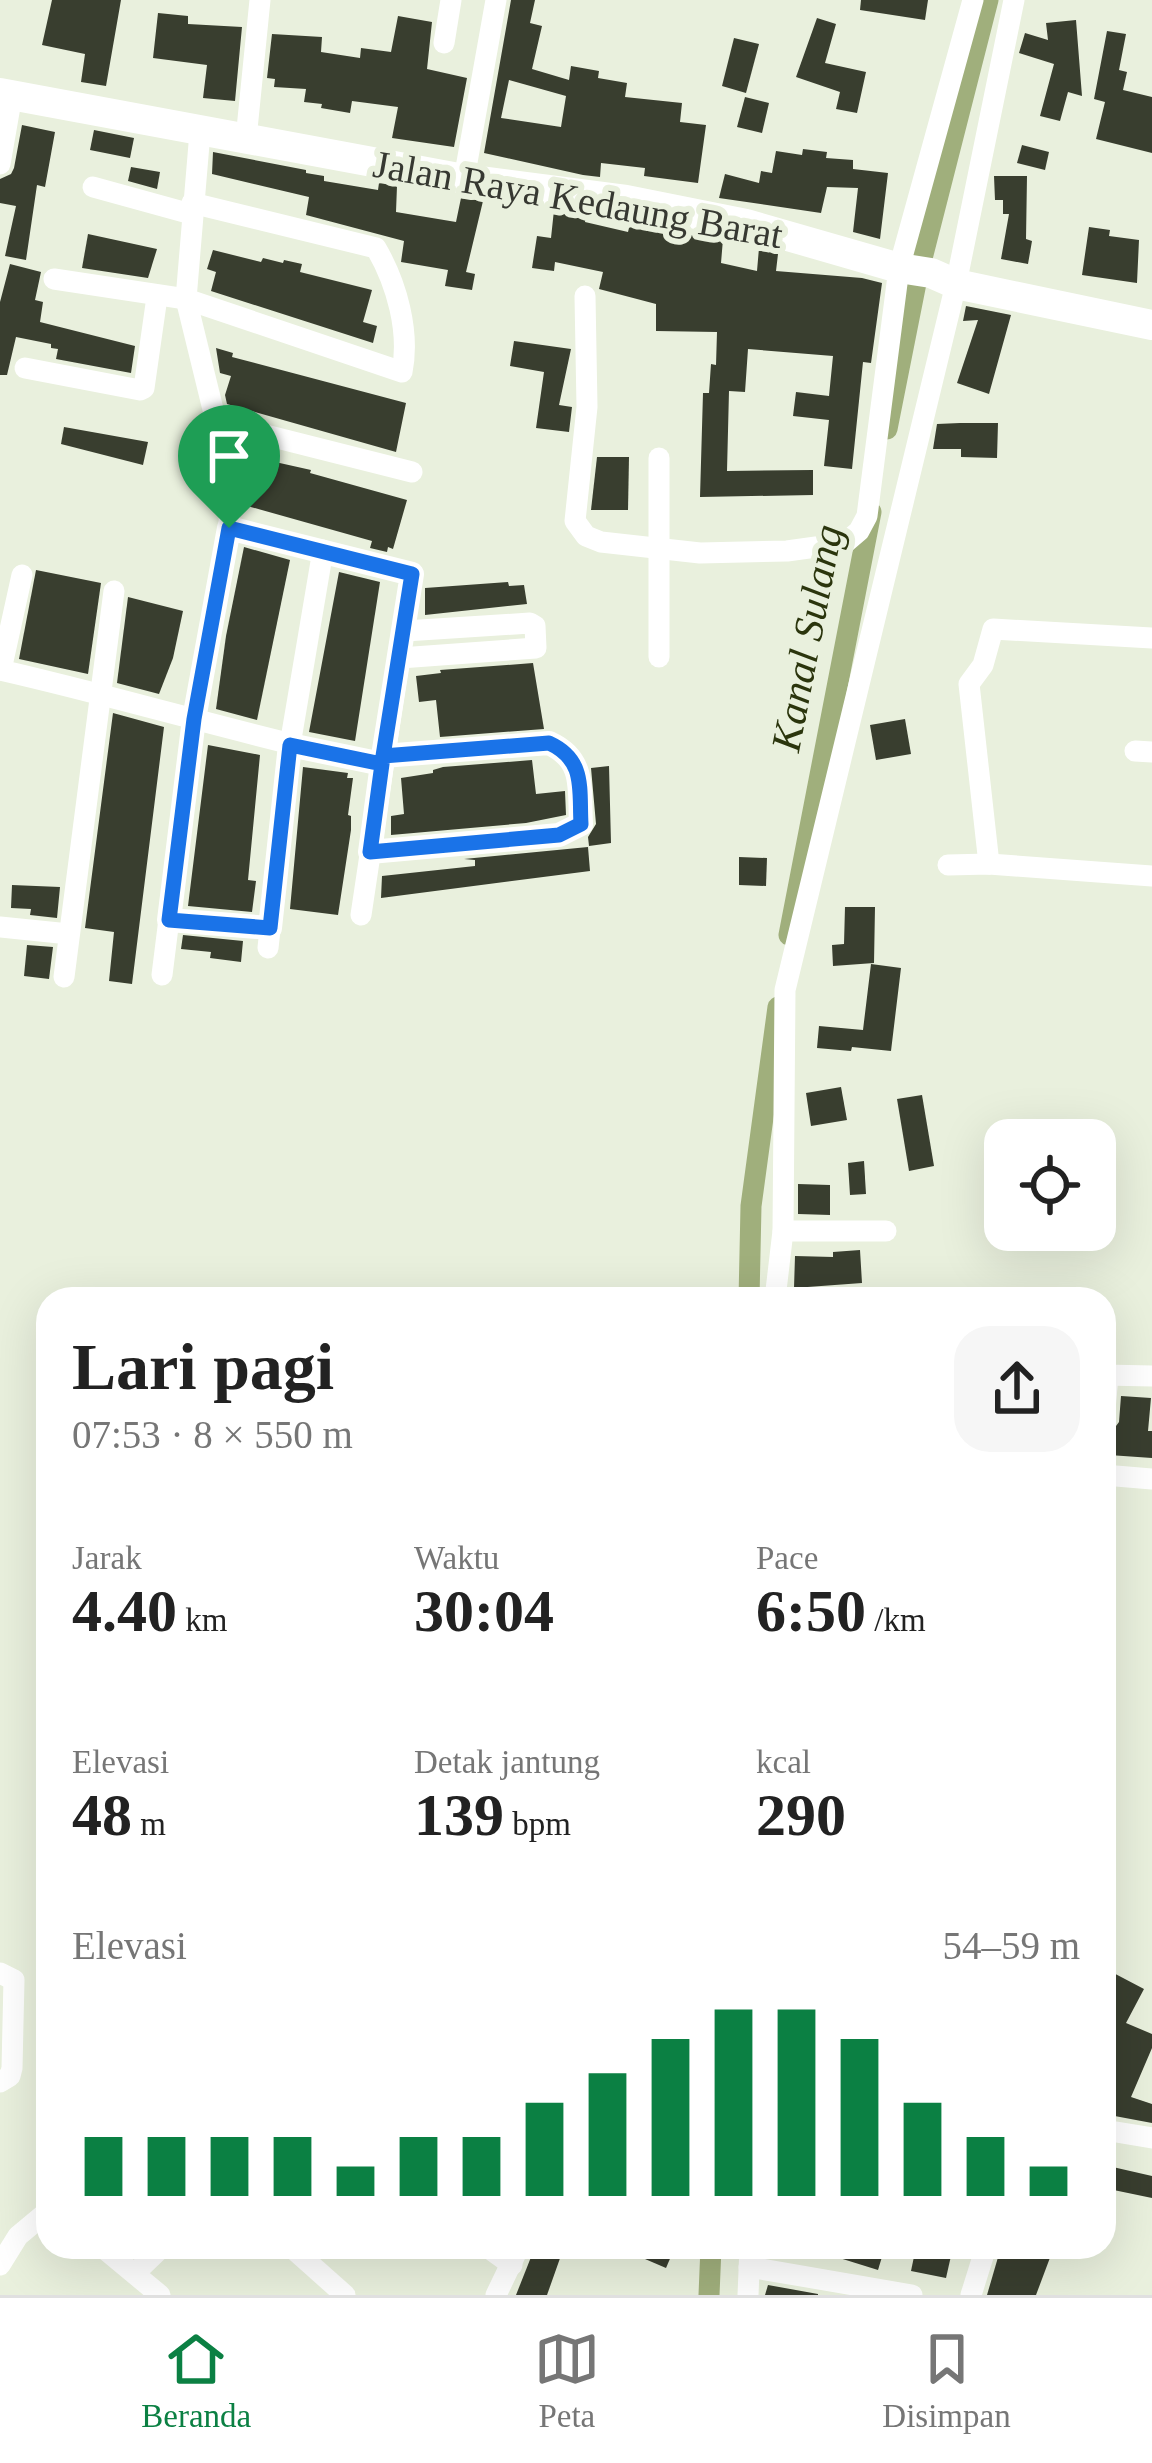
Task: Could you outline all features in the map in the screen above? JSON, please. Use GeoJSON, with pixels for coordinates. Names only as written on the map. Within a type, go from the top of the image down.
{"type":"FeatureCollection","features":[{"type":"Feature","properties":{"kind":"street"},"geometry":{"type":"LineString","coordinates":[[246,139],[260,0]]}},
{"type":"Feature","properties":{"kind":"street"},"geometry":{"type":"LineString","coordinates":[[444,43],[451,0]]}},
{"type":"Feature","properties":{"kind":"street"},"geometry":{"type":"LineString","coordinates":[[464,179],[496,0]]}},
{"type":"Feature","properties":{"kind":"street"},"geometry":{"type":"LineString","coordinates":[[585,296],[587,407],[575,521],[586,536],[601,542],[700,553],[787,551],[844,543],[859,531],[867,516],[912,270],[973,0]]}},
{"type":"Feature","properties":{"kind":"street"},"geometry":{"type":"LineString","coordinates":[[776,1287],[783,1231],[785,990],[956,284],[1014,0]]}},
{"type":"Feature","properties":{"kind":"street"},"geometry":{"type":"LineString","coordinates":[[0,164],[6,94]]}},
{"type":"Feature","properties":{"kind":"street","name":"Jalan Raya Kedaung Barat"},"geometry":{"type":"LineString","coordinates":[[6,94],[464,179],[626,200],[726,220],[956,284],[1152,325]]}},
{"type":"Feature","properties":{"kind":"street"},"geometry":{"type":"LineString","coordinates":[[162,975],[194,719],[229,528],[230,479],[186,299],[200,132]]}},
{"type":"Feature","properties":{"kind":"street"},"geometry":{"type":"LineString","coordinates":[[54,278],[186,299],[402,372],[407,346],[389,270],[376,248],[93,187]]}},
{"type":"Feature","properties":{"kind":"street"},"geometry":{"type":"LineString","coordinates":[[25,368],[144,388],[157,297]]}},
{"type":"Feature","properties":{"kind":"street"},"geometry":{"type":"LineString","coordinates":[[214,422],[412,472]]}},
{"type":"Feature","properties":{"kind":"street"},"geometry":{"type":"LineString","coordinates":[[659,458],[659,657]]}},
{"type":"Feature","properties":{"kind":"street"},"geometry":{"type":"LineString","coordinates":[[229,528],[412,574],[362,915]]}},
{"type":"Feature","properties":{"kind":"street"},"geometry":{"type":"LineString","coordinates":[[169,920],[269,938],[290,745],[323,550]]}},
{"type":"Feature","properties":{"kind":"street"},"geometry":{"type":"LineString","coordinates":[[22,575],[1,670],[290,745],[383,760],[549,743],[568,753],[577,771],[581,824],[559,835],[370,852]]}},
{"type":"Feature","properties":{"kind":"street"},"geometry":{"type":"LineString","coordinates":[[64,977],[114,591]]}},
{"type":"Feature","properties":{"kind":"street"},"geometry":{"type":"LineString","coordinates":[[400,658],[536,648],[531,623],[405,631]]}},
{"type":"Feature","properties":{"kind":"street"},"geometry":{"type":"LineString","coordinates":[[989,864],[969,683],[983,665],[993,629],[1152,638]]}},
{"type":"Feature","properties":{"kind":"street"},"geometry":{"type":"LineString","coordinates":[[948,865],[1152,876]]}},
{"type":"Feature","properties":{"kind":"street"},"geometry":{"type":"LineString","coordinates":[[0,927],[69,934]]}},
{"type":"Feature","properties":{"kind":"street"},"geometry":{"type":"LineString","coordinates":[[783,1231],[886,1231]]}},
{"type":"Feature","properties":{"kind":"street"},"geometry":{"type":"LineString","coordinates":[[1116,1375],[1152,1376]]}},
{"type":"Feature","properties":{"kind":"street"},"geometry":{"type":"LineString","coordinates":[[1116,1476],[1152,1479]]}},
{"type":"Feature","properties":{"kind":"street"},"geometry":{"type":"LineString","coordinates":[[0,1973],[14,1980],[12,2068],[10,2076],[0,2082]]}},
{"type":"Feature","properties":{"kind":"street"},"geometry":{"type":"LineString","coordinates":[[1116,2132],[1152,2138]]}},
{"type":"Feature","properties":{"kind":"street"},"geometry":{"type":"LineString","coordinates":[[0,2265],[18,2236],[36,2221]]}},
{"type":"Feature","properties":{"kind":"street"},"geometry":{"type":"LineString","coordinates":[[117,2259],[160,2295]]}},
{"type":"Feature","properties":{"kind":"street"},"geometry":{"type":"LineString","coordinates":[[135,2273],[149,2259]]}},
{"type":"Feature","properties":{"kind":"street"},"geometry":{"type":"LineString","coordinates":[[304,2259],[344,2295]]}},
{"type":"Feature","properties":{"kind":"street"},"geometry":{"type":"LineString","coordinates":[[496,2295],[514,2259]]}},
{"type":"Feature","properties":{"kind":"street"},"geometry":{"type":"LineString","coordinates":[[748,2295],[749,2259]]}},
{"type":"Feature","properties":{"kind":"street"},"geometry":{"type":"LineString","coordinates":[[758,2259],[912,2295]]}},
{"type":"Feature","properties":{"kind":"street"},"geometry":{"type":"LineString","coordinates":[[971,2295],[982,2259]]}},
{"type":"Feature","properties":{"kind":"building"},"geometry":{"type":"Polygon","coordinates":[[[52,0],[121,0],[106,86],[81,82],[85,54],[42,45],[52,0]]]}},
{"type":"Feature","properties":{"kind":"building"},"geometry":{"type":"Polygon","coordinates":[[[511,0],[535,0],[530,23],[542,26],[532,69],[569,80],[571,66],[599,71],[598,78],[627,83],[625,97],[682,103],[680,122],[706,125],[698,183],[644,176],[645,168],[601,163],[600,177],[583,175],[484,153],[511,0]],[[509,80],[501,118],[561,127],[566,96],[509,80]]]}},
{"type":"Feature","properties":{"kind":"building"},"geometry":{"type":"Polygon","coordinates":[[[861,0],[928,0],[925,20],[860,10],[861,0]]]}},
{"type":"Feature","properties":{"kind":"building"},"geometry":{"type":"Polygon","coordinates":[[[158,13],[188,16],[188,24],[242,27],[235,101],[203,98],[207,65],[153,58],[158,13]]]}},
{"type":"Feature","properties":{"kind":"building"},"geometry":{"type":"Polygon","coordinates":[[[398,16],[432,22],[427,69],[467,78],[454,147],[392,138],[398,107],[352,101],[350,113],[321,108],[322,104],[304,102],[306,89],[274,87],[275,79],[267,78],[272,34],[322,37],[321,52],[360,58],[361,48],[391,52],[398,16]]]}},
{"type":"Feature","properties":{"kind":"building"},"geometry":{"type":"Polygon","coordinates":[[[817,18],[836,24],[825,63],[866,72],[857,113],[836,109],[840,92],[796,77],[817,18]]]}},
{"type":"Feature","properties":{"kind":"building"},"geometry":{"type":"Polygon","coordinates":[[[1076,20],[1082,96],[1068,92],[1060,121],[1040,116],[1054,64],[1019,53],[1025,33],[1048,40],[1046,23],[1076,20]]]}},
{"type":"Feature","properties":{"kind":"building"},"geometry":{"type":"Polygon","coordinates":[[[1107,31],[1126,34],[1119,70],[1127,72],[1123,90],[1152,97],[1152,153],[1096,139],[1105,102],[1094,99],[1107,31]]]}},
{"type":"Feature","properties":{"kind":"building"},"geometry":{"type":"Polygon","coordinates":[[[734,38],[759,44],[746,93],[722,86],[734,38]]]}},
{"type":"Feature","properties":{"kind":"building"},"geometry":{"type":"Polygon","coordinates":[[[745,97],[769,103],[762,133],[737,127],[745,97]]]}},
{"type":"Feature","properties":{"kind":"building"},"geometry":{"type":"Polygon","coordinates":[[[22,125],[55,132],[45,187],[37,185],[26,260],[5,256],[16,206],[0,203],[0,179],[14,168],[22,125]]]}},
{"type":"Feature","properties":{"kind":"building"},"geometry":{"type":"Polygon","coordinates":[[[94,130],[134,138],[130,158],[90,150],[94,130]]]}},
{"type":"Feature","properties":{"kind":"building"},"geometry":{"type":"Polygon","coordinates":[[[1022,145],[1049,152],[1045,170],[1017,163],[1022,145]]]}},
{"type":"Feature","properties":{"kind":"building"},"geometry":{"type":"Polygon","coordinates":[[[803,149],[827,152],[826,158],[853,160],[853,169],[888,173],[880,239],[853,232],[858,188],[827,187],[821,213],[719,198],[725,174],[759,183],[761,171],[772,173],[776,151],[802,155],[803,149]]]}},
{"type":"Feature","properties":{"kind":"building"},"geometry":{"type":"Polygon","coordinates":[[[213,152],[306,170],[324,176],[324,181],[378,190],[379,183],[397,186],[396,212],[456,222],[461,198],[483,201],[466,272],[475,274],[472,290],[445,286],[448,270],[401,262],[404,241],[306,215],[309,197],[212,174],[213,152]]]}},
{"type":"Feature","properties":{"kind":"building"},"geometry":{"type":"Polygon","coordinates":[[[131,167],[160,172],[157,189],[128,181],[131,167]]]}},
{"type":"Feature","properties":{"kind":"building"},"geometry":{"type":"Polygon","coordinates":[[[994,176],[1027,176],[1026,239],[1032,241],[1028,264],[1001,259],[1009,214],[1003,214],[1003,200],[995,200],[994,176]]]}},
{"type":"Feature","properties":{"kind":"building"},"geometry":{"type":"Polygon","coordinates":[[[554,210],[586,215],[585,222],[628,232],[630,224],[723,239],[721,263],[757,271],[759,248],[778,254],[776,271],[882,283],[871,363],[863,362],[852,469],[824,466],[829,420],[793,416],[796,392],[829,396],[833,356],[748,349],[745,392],[729,391],[727,471],[813,470],[813,495],[700,497],[703,393],[709,393],[711,364],[716,365],[717,332],[656,331],[656,304],[599,289],[603,272],[555,262],[554,271],[532,268],[537,236],[551,238],[554,210]]]}},
{"type":"Feature","properties":{"kind":"building"},"geometry":{"type":"Polygon","coordinates":[[[1089,227],[1110,230],[1109,236],[1139,240],[1137,283],[1082,275],[1089,227]]]}},
{"type":"Feature","properties":{"kind":"building"},"geometry":{"type":"Polygon","coordinates":[[[88,234],[157,249],[148,278],[82,268],[88,234]]]}},
{"type":"Feature","properties":{"kind":"building"},"geometry":{"type":"Polygon","coordinates":[[[213,250],[261,262],[263,258],[302,264],[300,272],[372,290],[363,322],[377,326],[373,343],[211,291],[216,272],[207,269],[213,250]]]}},
{"type":"Feature","properties":{"kind":"building"},"geometry":{"type":"Polygon","coordinates":[[[10,264],[41,272],[35,300],[43,302],[40,322],[135,346],[131,373],[56,359],[58,349],[51,344],[16,337],[7,375],[0,375],[0,302],[10,264]]]}},
{"type":"Feature","properties":{"kind":"building"},"geometry":{"type":"Polygon","coordinates":[[[966,306],[1011,315],[989,394],[957,383],[978,320],[963,321],[966,306]]]}},
{"type":"Feature","properties":{"kind":"building"},"geometry":{"type":"Polygon","coordinates":[[[514,341],[571,349],[559,405],[572,407],[569,432],[536,428],[544,372],[510,366],[514,341]]]}},
{"type":"Feature","properties":{"kind":"building"},"geometry":{"type":"Polygon","coordinates":[[[216,348],[233,353],[232,357],[406,403],[396,452],[227,404],[231,376],[220,373],[216,348]]]}},
{"type":"Feature","properties":{"kind":"building"},"geometry":{"type":"Polygon","coordinates":[[[998,423],[997,458],[961,457],[961,449],[933,449],[937,424],[998,423]]]}},
{"type":"Feature","properties":{"kind":"building"},"geometry":{"type":"Polygon","coordinates":[[[64,427],[148,442],[143,465],[61,444],[64,427]]]}},
{"type":"Feature","properties":{"kind":"building"},"geometry":{"type":"Polygon","coordinates":[[[253,457],[407,500],[393,549],[370,548],[372,541],[244,505],[253,457]]]}},
{"type":"Feature","properties":{"kind":"building"},"geometry":{"type":"Polygon","coordinates":[[[597,457],[629,457],[628,510],[591,510],[597,457]]]}},
{"type":"Feature","properties":{"kind":"building"},"geometry":{"type":"Polygon","coordinates":[[[244,547],[290,560],[257,720],[216,709],[244,547]]]}},
{"type":"Feature","properties":{"kind":"building"},"geometry":{"type":"Polygon","coordinates":[[[36,570],[101,583],[88,674],[19,659],[36,570]]]}},
{"type":"Feature","properties":{"kind":"building"},"geometry":{"type":"Polygon","coordinates":[[[339,572],[380,582],[355,741],[309,732],[339,572]]]}},
{"type":"Feature","properties":{"kind":"building"},"geometry":{"type":"Polygon","coordinates":[[[508,582],[509,586],[524,585],[527,604],[425,615],[425,588],[508,582]]]}},
{"type":"Feature","properties":{"kind":"building"},"geometry":{"type":"Polygon","coordinates":[[[128,597],[183,611],[159,694],[117,683],[128,597]]]}},
{"type":"Feature","properties":{"kind":"building"},"geometry":{"type":"Polygon","coordinates":[[[533,663],[544,729],[440,737],[436,700],[419,702],[416,676],[533,663]]]}},
{"type":"Feature","properties":{"kind":"building"},"geometry":{"type":"Polygon","coordinates":[[[113,713],[164,727],[132,984],[109,981],[114,932],[85,928],[113,713]]]}},
{"type":"Feature","properties":{"kind":"building"},"geometry":{"type":"Polygon","coordinates":[[[905,719],[911,754],[876,760],[870,725],[905,719]]]}},
{"type":"Feature","properties":{"kind":"building"},"geometry":{"type":"Polygon","coordinates":[[[208,745],[260,755],[248,880],[256,881],[252,912],[188,906],[208,745]]]}},
{"type":"Feature","properties":{"kind":"building"},"geometry":{"type":"Polygon","coordinates":[[[532,760],[536,794],[565,791],[566,815],[391,835],[391,816],[404,814],[401,778],[443,767],[532,760]]]}},
{"type":"Feature","properties":{"kind":"building"},"geometry":{"type":"Polygon","coordinates":[[[609,766],[611,843],[589,846],[588,837],[596,824],[591,768],[609,766]]]}},
{"type":"Feature","properties":{"kind":"building"},"geometry":{"type":"Polygon","coordinates":[[[303,767],[348,773],[347,778],[353,778],[351,830],[338,915],[290,909],[303,767]]]}},
{"type":"Feature","properties":{"kind":"building"},"geometry":{"type":"Polygon","coordinates":[[[588,847],[590,871],[381,898],[382,876],[475,866],[475,860],[464,859],[588,847]]]}},
{"type":"Feature","properties":{"kind":"building"},"geometry":{"type":"Polygon","coordinates":[[[739,857],[767,858],[766,886],[739,885],[739,857]]]}},
{"type":"Feature","properties":{"kind":"building"},"geometry":{"type":"Polygon","coordinates":[[[12,885],[60,887],[57,918],[11,908],[12,885]]]}},
{"type":"Feature","properties":{"kind":"building"},"geometry":{"type":"Polygon","coordinates":[[[845,907],[875,907],[874,963],[833,966],[832,945],[844,944],[845,907]]]}},
{"type":"Feature","properties":{"kind":"building"},"geometry":{"type":"Polygon","coordinates":[[[183,935],[243,941],[241,962],[181,949],[183,935]]]}},
{"type":"Feature","properties":{"kind":"building"},"geometry":{"type":"Polygon","coordinates":[[[27,945],[53,947],[49,979],[24,976],[27,945]]]}},
{"type":"Feature","properties":{"kind":"building"},"geometry":{"type":"Polygon","coordinates":[[[871,964],[901,968],[891,1051],[817,1048],[819,1026],[863,1030],[871,964]]]}},
{"type":"Feature","properties":{"kind":"building"},"geometry":{"type":"Polygon","coordinates":[[[841,1087],[847,1120],[811,1126],[806,1093],[841,1087]]]}},
{"type":"Feature","properties":{"kind":"building"},"geometry":{"type":"Polygon","coordinates":[[[922,1095],[934,1166],[909,1171],[897,1099],[922,1095]]]}},
{"type":"Feature","properties":{"kind":"building"},"geometry":{"type":"Polygon","coordinates":[[[864,1161],[866,1194],[850,1195],[848,1163],[864,1161]]]}},
{"type":"Feature","properties":{"kind":"building"},"geometry":{"type":"Polygon","coordinates":[[[798,1184],[830,1185],[830,1215],[798,1214],[798,1184]]]}},
{"type":"Feature","properties":{"kind":"building"},"geometry":{"type":"Polygon","coordinates":[[[860,1250],[862,1283],[794,1287],[795,1256],[833,1257],[833,1252],[860,1250]]]}},
{"type":"Feature","properties":{"kind":"building"},"geometry":{"type":"Polygon","coordinates":[[[1121,1396],[1151,1398],[1152,1458],[1116,1455],[1121,1396]]]}},
{"type":"Feature","properties":{"kind":"building"},"geometry":{"type":"Polygon","coordinates":[[[1116,1974],[1144,1989],[1126,2023],[1152,2034],[1152,2048],[1131,2097],[1152,2104],[1152,2123],[1116,2116],[1116,1974]]]}},
{"type":"Feature","properties":{"kind":"building"},"geometry":{"type":"Polygon","coordinates":[[[1116,2168],[1152,2176],[1152,2198],[1116,2190],[1116,2168]]]}},
{"type":"Feature","properties":{"kind":"building"},"geometry":{"type":"Polygon","coordinates":[[[530,2259],[560,2259],[547,2295],[516,2295],[530,2259]]]}},
{"type":"Feature","properties":{"kind":"building"},"geometry":{"type":"Polygon","coordinates":[[[645,2259],[670,2259],[666,2268],[645,2259]]]}},
{"type":"Feature","properties":{"kind":"building"},"geometry":{"type":"Polygon","coordinates":[[[843,2259],[881,2259],[878,2270],[843,2259]]]}},
{"type":"Feature","properties":{"kind":"building"},"geometry":{"type":"Polygon","coordinates":[[[914,2259],[950,2259],[946,2278],[911,2271],[914,2259]]]}},
{"type":"Feature","properties":{"kind":"building"},"geometry":{"type":"Polygon","coordinates":[[[998,2259],[1050,2259],[1036,2295],[987,2295],[998,2259]]]}},
{"type":"Feature","properties":{"kind":"building"},"geometry":{"type":"Polygon","coordinates":[[[768,2285],[818,2294],[818,2295],[765,2295],[768,2285]]]}},
{"type":"Feature","properties":{"kind":"waterway","name":"Kanal Sulang"},"geometry":{"type":"LineString","coordinates":[[887,429],[917,278],[988,0]]}},
{"type":"Feature","properties":{"kind":"waterway","name":"Kanal Sulang"},"geometry":{"type":"LineString","coordinates":[[789,935],[871,512]]}},
{"type":"Feature","properties":{"kind":"waterway","name":"Kanal Sulang"},"geometry":{"type":"LineString","coordinates":[[749,1287],[751,1206],[778,1007]]}},
{"type":"Feature","properties":{"kind":"waterway","name":"Kanal Sulang"},"geometry":{"type":"LineString","coordinates":[[709,2295],[710,2259]]}},
{"type":"Feature","properties":{"kind":"route"},"geometry":{"type":"LineString","coordinates":[[229,528],[194,719],[169,920],[270,928],[290,745],[382,764],[383,756],[549,743],[568,753],[577,771],[581,824],[559,835],[370,852],[382,764],[383,756],[405,631],[412,574],[229,528]]}}]}
